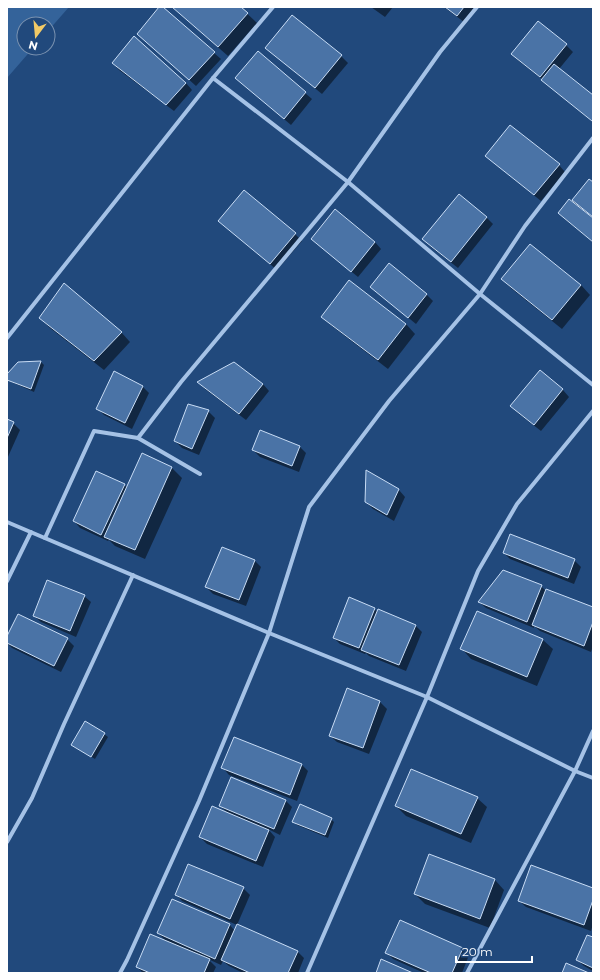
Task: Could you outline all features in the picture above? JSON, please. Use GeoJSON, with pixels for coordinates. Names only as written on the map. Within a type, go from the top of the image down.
{"type":"FeatureCollection","features":[{"type":"Feature","properties":{"kind":"street"},"geometry":{"type":"LineString","coordinates":[[7,338],[213,78],[273,7]]}},
{"type":"Feature","properties":{"kind":"street"},"geometry":{"type":"LineString","coordinates":[[138,438],[186,376],[348,182],[440,52],[477,7]]}},
{"type":"Feature","properties":{"kind":"street"},"geometry":{"type":"LineString","coordinates":[[213,78],[348,182],[480,294],[593,385]]}},
{"type":"Feature","properties":{"kind":"street"},"geometry":{"type":"LineString","coordinates":[[120,973],[199,801],[269,633],[309,507],[389,400],[480,294],[525,226],[593,138]]}},
{"type":"Feature","properties":{"kind":"street"},"geometry":{"type":"LineString","coordinates":[[307,973],[427,697],[478,571],[517,504],[593,411]]}},
{"type":"Feature","properties":{"kind":"street"},"geometry":{"type":"LineString","coordinates":[[45,538],[94,431],[138,438],[200,474]]}},
{"type":"Feature","properties":{"kind":"street"},"geometry":{"type":"LineString","coordinates":[[7,522],[269,633],[427,697],[574,771],[593,778]]}},
{"type":"Feature","properties":{"kind":"street"},"geometry":{"type":"LineString","coordinates":[[7,581],[31,532]]}},
{"type":"Feature","properties":{"kind":"street"},"geometry":{"type":"LineString","coordinates":[[7,842],[32,798],[64,724],[133,575]]}},
{"type":"Feature","properties":{"kind":"street"},"geometry":{"type":"LineString","coordinates":[[467,973],[574,771],[593,731]]}},
{"type":"Feature","properties":{"kind":"shaded area"},"geometry":{"type":"Polygon","coordinates":[[[7,7],[69,7],[56,22],[56,16],[16,16],[16,56],[26,56],[7,78],[7,7]]]}},
{"type":"Feature","properties":{"kind":"building"},"geometry":{"type":"Polygon","coordinates":[[[159,7],[163,7],[215,52],[189,80],[137,34],[159,7]]]}},
{"type":"Feature","properties":{"kind":"building"},"geometry":{"type":"Polygon","coordinates":[[[172,7],[241,7],[248,13],[218,47],[172,7]]]}},
{"type":"Feature","properties":{"kind":"building"},"geometry":{"type":"Polygon","coordinates":[[[445,7],[464,7],[457,16],[445,7]]]}},
{"type":"Feature","properties":{"kind":"building"},"geometry":{"type":"Polygon","coordinates":[[[292,15],[342,55],[315,88],[265,48],[292,15]]]}},
{"type":"Feature","properties":{"kind":"building"},"geometry":{"type":"Polygon","coordinates":[[[538,21],[567,44],[540,77],[511,54],[538,21]]]}},
{"type":"Feature","properties":{"kind":"building"},"geometry":{"type":"Polygon","coordinates":[[[134,36],[186,83],[166,105],[112,63],[134,36]]]}},
{"type":"Feature","properties":{"kind":"building"},"geometry":{"type":"Polygon","coordinates":[[[258,51],[306,92],[284,119],[235,78],[258,51]]]}},
{"type":"Feature","properties":{"kind":"building"},"geometry":{"type":"Polygon","coordinates":[[[554,64],[593,95],[592,121],[541,80],[554,64]]]}},
{"type":"Feature","properties":{"kind":"building"},"geometry":{"type":"Polygon","coordinates":[[[510,125],[560,164],[534,195],[485,156],[510,125]]]}},
{"type":"Feature","properties":{"kind":"building"},"geometry":{"type":"Polygon","coordinates":[[[589,179],[593,182],[593,217],[572,200],[589,179]]]}},
{"type":"Feature","properties":{"kind":"building"},"geometry":{"type":"Polygon","coordinates":[[[244,190],[296,233],[270,264],[218,221],[244,190]]]}},
{"type":"Feature","properties":{"kind":"building"},"geometry":{"type":"Polygon","coordinates":[[[459,194],[487,217],[451,262],[422,239],[459,194]]]}},
{"type":"Feature","properties":{"kind":"building"},"geometry":{"type":"Polygon","coordinates":[[[569,199],[593,218],[593,242],[558,213],[569,199]]]}},
{"type":"Feature","properties":{"kind":"building"},"geometry":{"type":"Polygon","coordinates":[[[335,209],[375,242],[351,272],[311,239],[335,209]]]}},
{"type":"Feature","properties":{"kind":"building"},"geometry":{"type":"Polygon","coordinates":[[[530,244],[581,285],[552,320],[501,279],[530,244]]]}},
{"type":"Feature","properties":{"kind":"building"},"geometry":{"type":"Polygon","coordinates":[[[389,263],[427,294],[408,318],[370,287],[389,263]]]}},
{"type":"Feature","properties":{"kind":"building"},"geometry":{"type":"Polygon","coordinates":[[[349,280],[406,324],[378,360],[321,317],[349,280]]]}},
{"type":"Feature","properties":{"kind":"building"},"geometry":{"type":"Polygon","coordinates":[[[64,283],[122,332],[94,361],[39,318],[64,283]]]}},
{"type":"Feature","properties":{"kind":"building"},"geometry":{"type":"Polygon","coordinates":[[[41,361],[31,389],[7,380],[7,374],[18,362],[41,361]]]}},
{"type":"Feature","properties":{"kind":"building"},"geometry":{"type":"Polygon","coordinates":[[[234,362],[263,384],[239,414],[197,382],[234,362]]]}},
{"type":"Feature","properties":{"kind":"building"},"geometry":{"type":"Polygon","coordinates":[[[540,370],[563,389],[534,425],[510,406],[540,370]]]}},
{"type":"Feature","properties":{"kind":"building"},"geometry":{"type":"Polygon","coordinates":[[[114,371],[143,386],[125,423],[96,409],[114,371]]]}},
{"type":"Feature","properties":{"kind":"building"},"geometry":{"type":"Polygon","coordinates":[[[188,404],[209,410],[192,449],[174,441],[188,404]]]}},
{"type":"Feature","properties":{"kind":"building"},"geometry":{"type":"Polygon","coordinates":[[[7,419],[14,422],[7,438],[7,419]]]}},
{"type":"Feature","properties":{"kind":"building"},"geometry":{"type":"Polygon","coordinates":[[[260,430],[300,446],[292,466],[252,450],[260,430]]]}},
{"type":"Feature","properties":{"kind":"building"},"geometry":{"type":"Polygon","coordinates":[[[142,453],[172,467],[135,550],[104,537],[142,453]]]}},
{"type":"Feature","properties":{"kind":"building"},"geometry":{"type":"Polygon","coordinates":[[[366,470],[399,489],[387,515],[365,502],[366,470]]]}},
{"type":"Feature","properties":{"kind":"building"},"geometry":{"type":"Polygon","coordinates":[[[96,471],[125,484],[101,535],[73,521],[96,471]]]}},
{"type":"Feature","properties":{"kind":"building"},"geometry":{"type":"Polygon","coordinates":[[[510,534],[575,559],[568,578],[503,553],[510,534]]]}},
{"type":"Feature","properties":{"kind":"building"},"geometry":{"type":"Polygon","coordinates":[[[222,547],[255,560],[239,600],[205,587],[222,547]]]}},
{"type":"Feature","properties":{"kind":"building"},"geometry":{"type":"Polygon","coordinates":[[[503,570],[542,585],[527,622],[478,602],[503,570]]]}},
{"type":"Feature","properties":{"kind":"building"},"geometry":{"type":"Polygon","coordinates":[[[47,580],[85,595],[70,631],[33,616],[47,580]]]}},
{"type":"Feature","properties":{"kind":"building"},"geometry":{"type":"Polygon","coordinates":[[[546,589],[593,607],[593,622],[584,646],[532,625],[546,589]]]}},
{"type":"Feature","properties":{"kind":"building"},"geometry":{"type":"Polygon","coordinates":[[[349,597],[375,608],[359,648],[333,638],[349,597]]]}},
{"type":"Feature","properties":{"kind":"building"},"geometry":{"type":"Polygon","coordinates":[[[378,609],[416,625],[399,665],[361,650],[378,609]]]}},
{"type":"Feature","properties":{"kind":"building"},"geometry":{"type":"Polygon","coordinates":[[[477,611],[543,639],[527,677],[460,649],[477,611]]]}},
{"type":"Feature","properties":{"kind":"building"},"geometry":{"type":"Polygon","coordinates":[[[18,614],[68,638],[54,666],[7,643],[7,636],[18,614]]]}},
{"type":"Feature","properties":{"kind":"building"},"geometry":{"type":"Polygon","coordinates":[[[347,688],[380,701],[363,748],[329,736],[347,688]]]}},
{"type":"Feature","properties":{"kind":"building"},"geometry":{"type":"Polygon","coordinates":[[[85,721],[105,733],[91,757],[71,745],[85,721]]]}},
{"type":"Feature","properties":{"kind":"building"},"geometry":{"type":"Polygon","coordinates":[[[234,737],[302,764],[290,795],[221,768],[234,737]]]}},
{"type":"Feature","properties":{"kind":"building"},"geometry":{"type":"Polygon","coordinates":[[[411,769],[478,797],[461,834],[395,806],[411,769]]]}},
{"type":"Feature","properties":{"kind":"building"},"geometry":{"type":"Polygon","coordinates":[[[231,777],[286,800],[274,829],[219,806],[231,777]]]}},
{"type":"Feature","properties":{"kind":"building"},"geometry":{"type":"Polygon","coordinates":[[[300,804],[332,818],[325,835],[292,822],[300,804]]]}},
{"type":"Feature","properties":{"kind":"building"},"geometry":{"type":"Polygon","coordinates":[[[212,806],[269,830],[256,861],[199,837],[212,806]]]}},
{"type":"Feature","properties":{"kind":"building"},"geometry":{"type":"Polygon","coordinates":[[[429,854],[495,879],[480,919],[414,894],[429,854]]]}},
{"type":"Feature","properties":{"kind":"building"},"geometry":{"type":"Polygon","coordinates":[[[188,864],[244,887],[230,919],[175,895],[188,864]]]}},
{"type":"Feature","properties":{"kind":"building"},"geometry":{"type":"Polygon","coordinates":[[[531,865],[593,888],[593,900],[584,925],[518,901],[531,865]]]}},
{"type":"Feature","properties":{"kind":"building"},"geometry":{"type":"Polygon","coordinates":[[[172,899],[230,924],[215,959],[157,933],[172,899]]]}},
{"type":"Feature","properties":{"kind":"building"},"geometry":{"type":"Polygon","coordinates":[[[400,920],[463,948],[452,973],[431,973],[385,953],[400,920]]]}},
{"type":"Feature","properties":{"kind":"building"},"geometry":{"type":"Polygon","coordinates":[[[237,924],[298,951],[288,973],[250,973],[221,960],[237,924]]]}},
{"type":"Feature","properties":{"kind":"building"},"geometry":{"type":"Polygon","coordinates":[[[150,934],[210,959],[204,973],[150,973],[136,967],[150,934]]]}},
{"type":"Feature","properties":{"kind":"building"},"geometry":{"type":"Polygon","coordinates":[[[587,935],[593,937],[593,968],[576,960],[587,935]]]}},
{"type":"Feature","properties":{"kind":"building"},"geometry":{"type":"Polygon","coordinates":[[[381,959],[413,973],[376,973],[381,959]]]}},
{"type":"Feature","properties":{"kind":"building"},"geometry":{"type":"Polygon","coordinates":[[[566,963],[589,973],[562,973],[566,963]]]}}]}
